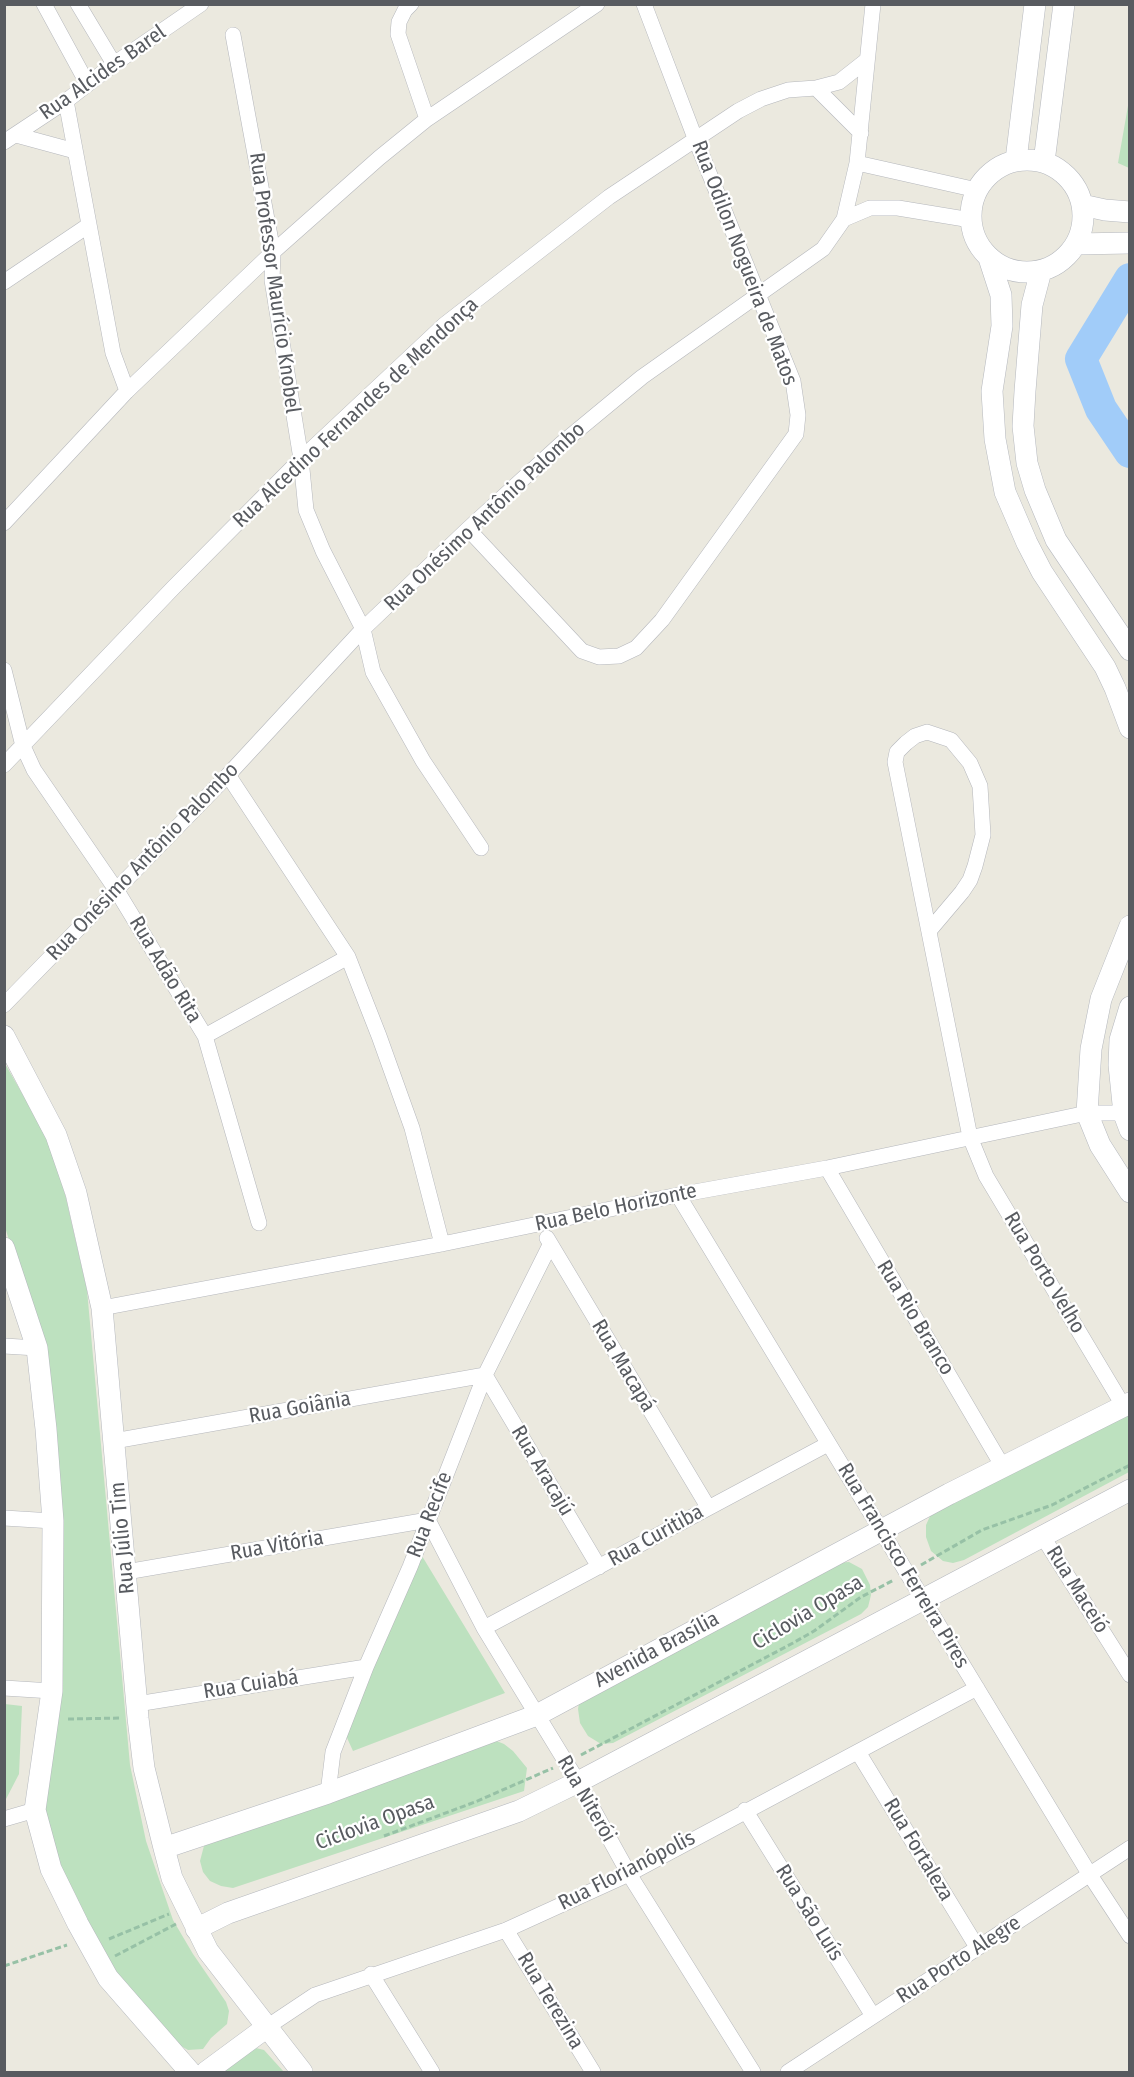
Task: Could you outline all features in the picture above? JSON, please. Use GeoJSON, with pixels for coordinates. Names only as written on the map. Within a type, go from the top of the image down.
{"type":"FeatureCollection","features":[{"type":"Feature","properties":{"kind":"main road"},"geometry":{"type":"LineString","coordinates":[[1016,160],[1035,4]]}},
{"type":"Feature","properties":{"kind":"main road"},"geometry":{"type":"LineString","coordinates":[[1044,162],[1064,4]]}},
{"type":"Feature","properties":{"kind":"main road"},"geometry":{"type":"LineString","coordinates":[[1030,159],[1044,162],[1058,168],[1069,178],[1082,205],[1083,225],[1076,244],[1061,261],[1041,271],[1014,271],[989,258],[980,247],[971,220],[972,205],[977,190],[987,176],[1000,166],[1016,160],[1030,159]]}},
{"type":"Feature","properties":{"kind":"main road"},"geometry":{"type":"LineString","coordinates":[[1082,205],[1130,212]]}},
{"type":"Feature","properties":{"kind":"main road"},"geometry":{"type":"LineString","coordinates":[[1076,244],[1130,243]]}},
{"type":"Feature","properties":{"kind":"main road"},"geometry":{"type":"LineString","coordinates":[[989,258],[1001,296],[1002,326],[992,391],[995,439],[1005,492],[1042,572],[1105,668],[1130,728]]}},
{"type":"Feature","properties":{"kind":"main road"},"geometry":{"type":"LineString","coordinates":[[1041,271],[1032,305],[1025,391],[1023,426],[1028,463],[1035,490],[1056,540],[1130,650]]}},
{"type":"Feature","properties":{"kind":"main road"},"geometry":{"type":"LineString","coordinates":[[1130,926],[1101,999],[1091,1050],[1087,1113],[1100,1145],[1130,1192]]}},
{"type":"Feature","properties":{"kind":"main road"},"geometry":{"type":"LineString","coordinates":[[1128,1119],[1119,1065],[1120,1048],[1130,1007]]}},
{"type":"Feature","properties":{"kind":"main road","name":"Rua Júlio Tim"},"geometry":{"type":"LineString","coordinates":[[4,1036],[56,1135],[76,1193],[102,1308],[144,1768],[172,1878],[186,1919],[302,2073]]}},
{"type":"Feature","properties":{"kind":"main road"},"geometry":{"type":"LineString","coordinates":[[4,1248],[12,1265],[37,1348],[54,1521],[52,1691],[35,1810],[51,1869],[108,1978],[190,2073]]}},
{"type":"Feature","properties":{"kind":"main road","name":"Avenida Brasília"},"geometry":{"type":"LineString","coordinates":[[164,1848],[328,1792],[537,1715],[882,1530],[1127,1405]]}},
{"type":"Feature","properties":{"kind":"main road"},"geometry":{"type":"LineString","coordinates":[[186,1919],[228,1913],[519,1811],[1130,1490]]}},
{"type":"Feature","properties":{"kind":"main road"},"geometry":{"type":"LineString","coordinates":[[206,2073],[267,2027]]}},
{"type":"Feature","properties":{"kind":"street"},"geometry":{"type":"LineString","coordinates":[[44,4],[87,83]]}},
{"type":"Feature","properties":{"kind":"street"},"geometry":{"type":"LineString","coordinates":[[78,4],[114,64]]}},
{"type":"Feature","properties":{"kind":"street","name":"Rua Alcides Barel"},"geometry":{"type":"LineString","coordinates":[[10,139],[201,4]]}},
{"type":"Feature","properties":{"kind":"street"},"geometry":{"type":"LineString","coordinates":[[411,4],[399,22],[398,34],[427,118]]}},
{"type":"Feature","properties":{"kind":"street"},"geometry":{"type":"LineString","coordinates":[[4,523],[127,391],[273,252],[379,158],[427,118],[597,4]]}},
{"type":"Feature","properties":{"kind":"street","name":"Rua Odilon Nogueira de Matos"},"geometry":{"type":"LineString","coordinates":[[468,529],[582,651],[599,657],[619,656],[636,648],[662,620],[796,434],[798,415],[793,381],[695,138],[644,4]]}},
{"type":"Feature","properties":{"kind":"street","name":"Rua Onésimo Antônio Palombo"},"geometry":{"type":"LineString","coordinates":[[4,1005],[228,775],[363,629],[468,529],[561,444],[642,377],[823,249],[844,219],[857,163],[873,4]]}},
{"type":"Feature","properties":{"kind":"street","name":"Rua Professor Maurício Knobel"},"geometry":{"type":"LineString","coordinates":[[233,35],[273,252],[272,280],[301,459],[306,510],[323,551],[363,629],[373,672],[423,761],[481,848]]}},
{"type":"Feature","properties":{"kind":"street","name":"Rua Alcedino Fernandes de Mendonça"},"geometry":{"type":"LineString","coordinates":[[4,765],[173,588],[301,459],[444,325],[609,197],[738,111],[761,99],[788,90],[816,88],[839,82],[867,60]]}},
{"type":"Feature","properties":{"kind":"street"},"geometry":{"type":"LineString","coordinates":[[816,88],[861,132]]}},
{"type":"Feature","properties":{"kind":"street"},"geometry":{"type":"LineString","coordinates":[[66,101],[113,353],[127,391]]}},
{"type":"Feature","properties":{"kind":"street"},"geometry":{"type":"LineString","coordinates":[[10,139],[75,151]]}},
{"type":"Feature","properties":{"kind":"street"},"geometry":{"type":"LineString","coordinates":[[857,163],[977,190]]}},
{"type":"Feature","properties":{"kind":"street"},"geometry":{"type":"LineString","coordinates":[[844,219],[870,208],[898,208],[971,220]]}},
{"type":"Feature","properties":{"kind":"street"},"geometry":{"type":"LineString","coordinates":[[4,282],[90,225]]}},
{"type":"Feature","properties":{"kind":"street","name":"Rua Adão Rita"},"geometry":{"type":"LineString","coordinates":[[4,670],[23,746],[34,770],[117,891],[205,1036],[259,1224]]}},
{"type":"Feature","properties":{"kind":"street","name":"Rua Porto Velho"},"geometry":{"type":"LineString","coordinates":[[929,932],[970,880],[983,835],[980,786],[970,763],[951,740],[927,732],[915,736],[906,743],[897,752],[895,762],[929,932],[970,1137],[986,1176],[1127,1405]]}},
{"type":"Feature","properties":{"kind":"street"},"geometry":{"type":"LineString","coordinates":[[228,775],[348,957],[380,1036],[412,1128],[442,1244]]}},
{"type":"Feature","properties":{"kind":"street"},"geometry":{"type":"LineString","coordinates":[[205,1036],[348,957]]}},
{"type":"Feature","properties":{"kind":"street","name":"Rua Belo Horizonte"},"geometry":{"type":"LineString","coordinates":[[102,1308],[827,1168],[1087,1113],[1128,1119]]}},
{"type":"Feature","properties":{"kind":"street","name":"Rua Rio Branco"},"geometry":{"type":"LineString","coordinates":[[827,1168],[1004,1467]]}},
{"type":"Feature","properties":{"kind":"street","name":"Rua Francisco Ferreira Pires"},"geometry":{"type":"LineString","coordinates":[[678,1195],[1090,1875],[1130,1936]]}},
{"type":"Feature","properties":{"kind":"street","name":"Rua Macapá"},"geometry":{"type":"LineString","coordinates":[[542,1224],[550,1245],[708,1507]]}},
{"type":"Feature","properties":{"kind":"street","name":"Rua Recife"},"geometry":{"type":"LineString","coordinates":[[328,1792],[333,1752],[366,1667],[428,1520],[485,1375],[550,1245]]}},
{"type":"Feature","properties":{"kind":"street"},"geometry":{"type":"LineString","coordinates":[[4,1346],[37,1348]]}},
{"type":"Feature","properties":{"kind":"street","name":"Rua Goiânia"},"geometry":{"type":"LineString","coordinates":[[114,1441],[485,1375]]}},
{"type":"Feature","properties":{"kind":"street","name":"Rua Aracajú"},"geometry":{"type":"LineString","coordinates":[[485,1375],[599,1567]]}},
{"type":"Feature","properties":{"kind":"street","name":"Rua Curitiba"},"geometry":{"type":"LineString","coordinates":[[484,1628],[828,1444]]}},
{"type":"Feature","properties":{"kind":"street"},"geometry":{"type":"LineString","coordinates":[[4,1518],[54,1521]]}},
{"type":"Feature","properties":{"kind":"street","name":"Rua Vitória"},"geometry":{"type":"LineString","coordinates":[[126,1572],[428,1520]]}},
{"type":"Feature","properties":{"kind":"street","name":"Rua Niterói"},"geometry":{"type":"LineString","coordinates":[[428,1520],[484,1628],[578,1782],[629,1874],[753,2073]]}},
{"type":"Feature","properties":{"kind":"street","name":"Rua Maceió"},"geometry":{"type":"LineString","coordinates":[[1043,1537],[1130,1674]]}},
{"type":"Feature","properties":{"kind":"street","name":"Rua Cuiabá"},"geometry":{"type":"LineString","coordinates":[[138,1711],[366,1667]]}},
{"type":"Feature","properties":{"kind":"street"},"geometry":{"type":"LineString","coordinates":[[4,1688],[52,1691]]}},
{"type":"Feature","properties":{"kind":"street","name":"Rua Florianópolis"},"geometry":{"type":"LineString","coordinates":[[267,2027],[315,1995],[371,1974],[506,1930],[629,1874],[977,1688]]}},
{"type":"Feature","properties":{"kind":"street","name":"Rua Fortaleza"},"geometry":{"type":"LineString","coordinates":[[858,1752],[977,1947]]}},
{"type":"Feature","properties":{"kind":"street"},"geometry":{"type":"LineString","coordinates":[[4,1819],[35,1810]]}},
{"type":"Feature","properties":{"kind":"street","name":"Rua São Luís"},"geometry":{"type":"LineString","coordinates":[[745,1810],[873,2016]]}},
{"type":"Feature","properties":{"kind":"street","name":"Rua Porto Alegre"},"geometry":{"type":"LineString","coordinates":[[788,2073],[1130,1848]]}},
{"type":"Feature","properties":{"kind":"street","name":"Rua Terezina"},"geometry":{"type":"LineString","coordinates":[[506,1930],[593,2073]]}},
{"type":"Feature","properties":{"kind":"street"},"geometry":{"type":"LineString","coordinates":[[371,1974],[432,2073]]}},
{"type":"Feature","properties":{"kind":"path"},"geometry":{"type":"LineString","coordinates":[[915,1568],[982,1530],[1052,1505],[1130,1465]]}},
{"type":"Feature","properties":{"kind":"path","name":"Ciclovia Opasa"},"geometry":{"type":"LineString","coordinates":[[574,1758],[794,1643],[861,1598],[898,1578]]}},
{"type":"Feature","properties":{"kind":"path"},"geometry":{"type":"LineString","coordinates":[[48,1719],[138,1711]]}},
{"type":"Feature","properties":{"kind":"path","name":"Ciclovia Opasa"},"geometry":{"type":"LineString","coordinates":[[384,1836],[475,1802],[556,1767]]}},
{"type":"Feature","properties":{"kind":"path"},"geometry":{"type":"LineString","coordinates":[[102,1941],[186,1919]]}},
{"type":"Feature","properties":{"kind":"path"},"geometry":{"type":"LineString","coordinates":[[100,1964],[186,1919]]}},
{"type":"Feature","properties":{"kind":"path"},"geometry":{"type":"LineString","coordinates":[[4,1966],[71,1944]]}},
{"type":"Feature","properties":{"kind":"green space"},"geometry":{"type":"Polygon","coordinates":[[[1129,100],[1129,168],[1118,163],[1129,100]]]}},
{"type":"Feature","properties":{"kind":"green space"},"geometry":{"type":"Polygon","coordinates":[[[4,1062],[46,1135],[65,1194],[87,1290],[130,1765],[146,1841],[173,1920],[226,2002],[229,2011],[227,2024],[211,2038],[203,2049],[188,2050],[174,2042],[115,1974],[55,1866],[41,1808],[48,1719],[40,1343],[5,1227],[4,1062]]]}},
{"type":"Feature","properties":{"kind":"green space"},"geometry":{"type":"Polygon","coordinates":[[[1129,1407],[1129,1472],[964,1560],[953,1563],[943,1561],[931,1551],[926,1537],[926,1525],[931,1514],[1129,1407]]]}},
{"type":"Feature","properties":{"kind":"green space"},"geometry":{"type":"Polygon","coordinates":[[[422,1556],[505,1693],[353,1751],[343,1729],[422,1556]]]}},
{"type":"Feature","properties":{"kind":"green space"},"geometry":{"type":"Polygon","coordinates":[[[849,1562],[862,1569],[870,1585],[871,1595],[868,1607],[861,1614],[613,1743],[601,1744],[588,1736],[580,1723],[578,1709],[580,1697],[835,1563],[849,1562]]]}},
{"type":"Feature","properties":{"kind":"green space"},"geometry":{"type":"Polygon","coordinates":[[[5,1704],[22,1706],[19,1774],[5,1801],[5,1704]]]}},
{"type":"Feature","properties":{"kind":"green space"},"geometry":{"type":"Polygon","coordinates":[[[494,1740],[513,1751],[527,1768],[524,1791],[233,1888],[210,1881],[203,1872],[200,1861],[205,1842],[494,1740]]]}},
{"type":"Feature","properties":{"kind":"green space"},"geometry":{"type":"Polygon","coordinates":[[[248,2046],[264,2050],[284,2072],[214,2072],[248,2046]]]}},
{"type":"Feature","properties":{"kind":"waterway"},"geometry":{"type":"LineString","coordinates":[[1130,279],[1081,359],[1101,409],[1130,452]]}}]}
